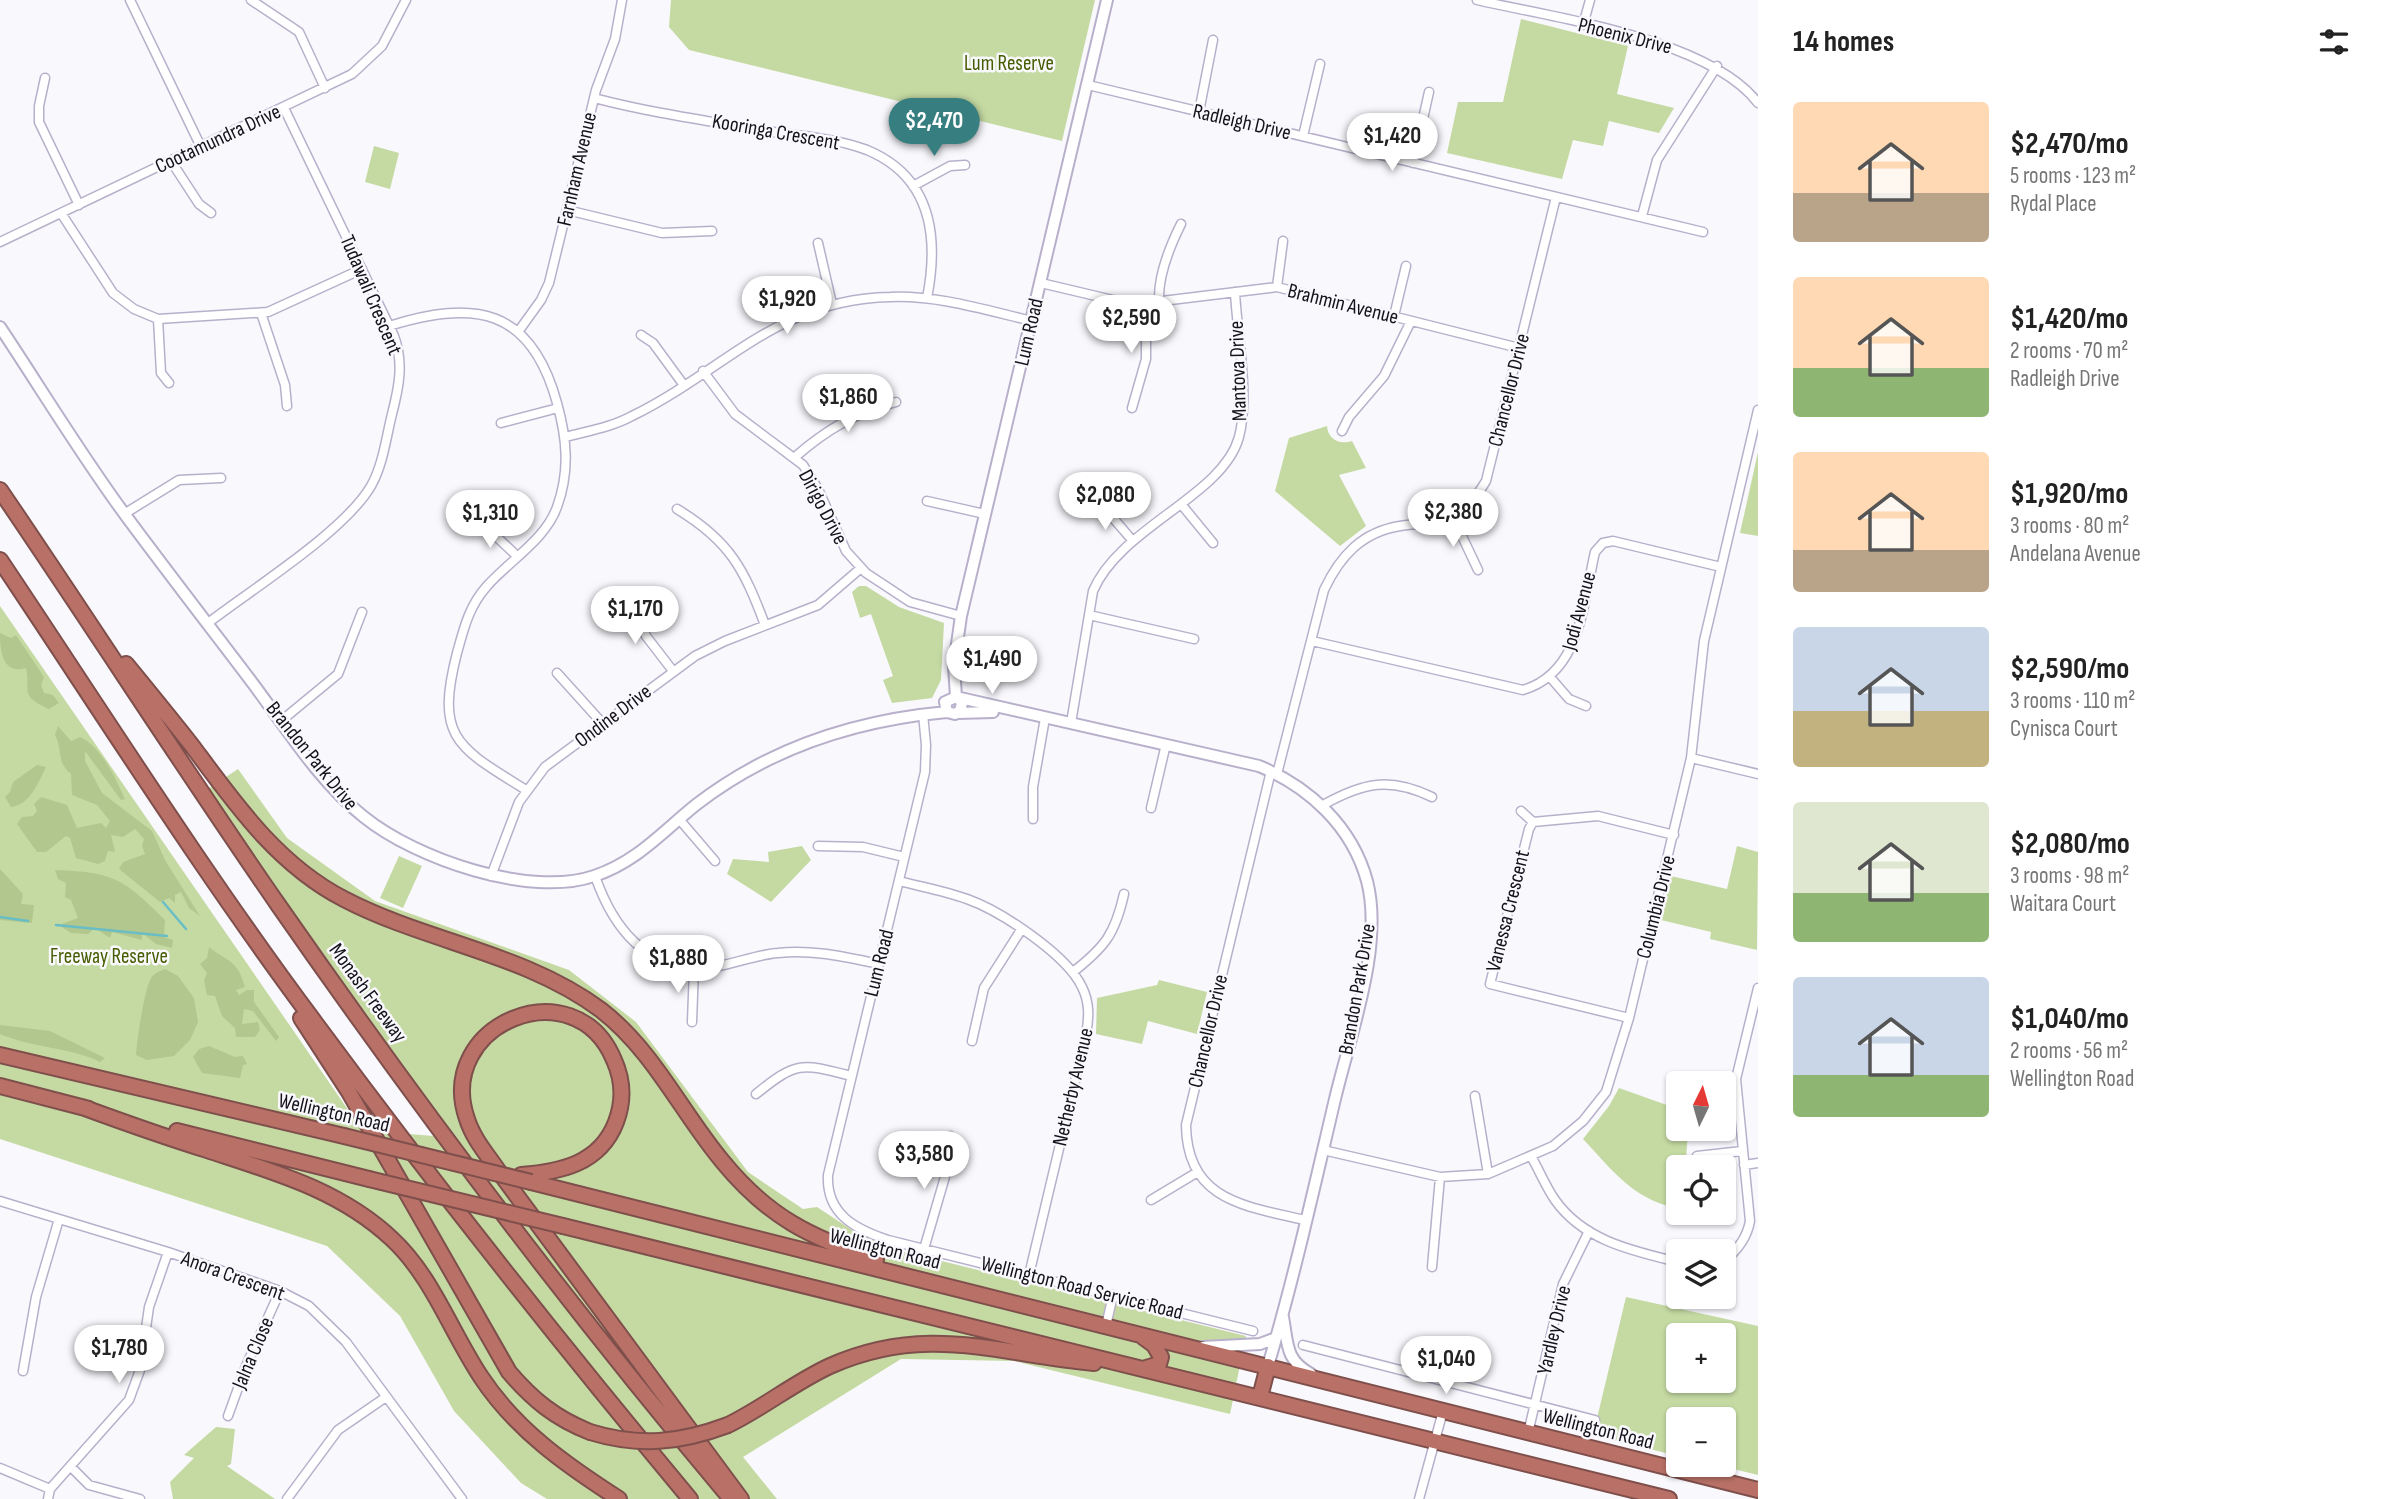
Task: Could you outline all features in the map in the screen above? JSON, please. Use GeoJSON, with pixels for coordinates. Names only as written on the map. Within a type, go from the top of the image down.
{"type":"FeatureCollection","features":[{"type":"Feature","properties":{"kind":"highway","name":"Monash Freeway"},"geometry":{"type":"LineString","coordinates":[[0,489],[281,908],[489,1196],[540,1266],[731,1499]]}},
{"type":"Feature","properties":{"kind":"highway"},"geometry":{"type":"LineString","coordinates":[[0,560],[217,886],[349,1092],[509,1372],[537,1404],[570,1424],[615,1440],[661,1442],[691,1438],[728,1424],[828,1367],[858,1355],[913,1343],[944,1341],[1063,1360],[1155,1367],[1161,1357],[1154,1345],[1140,1335]]}},
{"type":"Feature","properties":{"kind":"highway"},"geometry":{"type":"LineString","coordinates":[[79,606],[254,826],[271,846],[307,877],[344,899],[385,918],[537,974],[599,1009],[626,1032],[652,1063],[738,1180],[775,1213],[806,1233],[989,1297]]}},
{"type":"Feature","properties":{"kind":"highway"},"geometry":{"type":"LineString","coordinates":[[217,886],[312,1020],[507,1274],[690,1499]]}},
{"type":"Feature","properties":{"kind":"highway"},"geometry":{"type":"LineString","coordinates":[[528,1178],[586,1159],[606,1141],[619,1111],[621,1083],[612,1055],[591,1028],[562,1014],[524,1013],[497,1026],[484,1038],[466,1068],[462,1089],[467,1118],[480,1144],[513,1190],[741,1499]]}},
{"type":"Feature","properties":{"kind":"highway","name":"Wellington Road"},"geometry":{"type":"LineString","coordinates":[[0,1055],[506,1176],[528,1178],[1758,1490]]}},
{"type":"Feature","properties":{"kind":"highway"},"geometry":{"type":"LineString","coordinates":[[0,1086],[1669,1499]]}},
{"type":"Feature","properties":{"kind":"highway"},"geometry":{"type":"LineString","coordinates":[[82,1107],[286,1176],[356,1209],[395,1242],[425,1281],[481,1377],[509,1414],[540,1445],[619,1499]]}},
{"type":"Feature","properties":{"kind":"highway"},"geometry":{"type":"LineString","coordinates":[[1261,1397],[1268,1366]]}},
{"type":"Feature","properties":{"kind":"street"},"geometry":{"type":"LineString","coordinates":[[130,0],[201,147]]}},
{"type":"Feature","properties":{"kind":"street"},"geometry":{"type":"LineString","coordinates":[[251,0],[299,32],[325,88]]}},
{"type":"Feature","properties":{"kind":"street","name":"Cootamundra Drive"},"geometry":{"type":"LineString","coordinates":[[0,242],[352,74],[375,54],[393,29],[406,0]]}},
{"type":"Feature","properties":{"kind":"street","name":"Farnham Avenue"},"geometry":{"type":"LineString","coordinates":[[518,331],[547,289],[594,98],[615,39],[622,0]]}},
{"type":"Feature","properties":{"kind":"street","name":"Lum Road"},"geometry":{"type":"LineString","coordinates":[[952,704],[961,616],[1107,0]]}},
{"type":"Feature","properties":{"kind":"street","name":"Phoenix Drive"},"geometry":{"type":"LineString","coordinates":[[1477,0],[1674,47],[1717,66],[1758,103]]}},
{"type":"Feature","properties":{"kind":"street"},"geometry":{"type":"LineString","coordinates":[[1583,25],[1590,0]]}},
{"type":"Feature","properties":{"kind":"street"},"geometry":{"type":"LineString","coordinates":[[1199,112],[1213,40]]}},
{"type":"Feature","properties":{"kind":"street"},"geometry":{"type":"LineString","coordinates":[[1303,136],[1320,64]]}},
{"type":"Feature","properties":{"kind":"street"},"geometry":{"type":"LineString","coordinates":[[1642,216],[1657,160],[1717,66]]}},
{"type":"Feature","properties":{"kind":"street"},"geometry":{"type":"LineString","coordinates":[[45,78],[39,122],[79,205]]}},
{"type":"Feature","properties":{"kind":"street","name":"Radleigh Drive"},"geometry":{"type":"LineString","coordinates":[[1088,85],[1703,232]]}},
{"type":"Feature","properties":{"kind":"street"},"geometry":{"type":"LineString","coordinates":[[1413,163],[1429,92]]}},
{"type":"Feature","properties":{"kind":"street","name":"Kooringa Crescent"},"geometry":{"type":"LineString","coordinates":[[594,98],[858,147],[892,165],[913,186],[927,213],[933,241],[927,298]]}},
{"type":"Feature","properties":{"kind":"street","name":"Tudawali Crescent"},"geometry":{"type":"LineString","coordinates":[[208,623],[338,524],[370,487],[381,462],[401,375],[399,350],[389,326],[284,108]]}},
{"type":"Feature","properties":{"kind":"street"},"geometry":{"type":"LineString","coordinates":[[172,162],[199,204],[211,213]]}},
{"type":"Feature","properties":{"kind":"street"},"geometry":{"type":"LineString","coordinates":[[913,186],[950,166],[965,165]]}},
{"type":"Feature","properties":{"kind":"street","name":"Chancellor Drive"},"geometry":{"type":"LineString","coordinates":[[1196,1173],[1186,1140],[1186,1125],[1274,772],[1330,577],[1336,565],[1357,542],[1378,531],[1426,525],[1453,517],[1475,498],[1486,481],[1556,197]]}},
{"type":"Feature","properties":{"kind":"street"},"geometry":{"type":"LineString","coordinates":[[567,210],[662,233],[712,231]]}},
{"type":"Feature","properties":{"kind":"street"},"geometry":{"type":"LineString","coordinates":[[61,213],[113,293],[134,309],[158,318],[261,313],[362,269]]}},
{"type":"Feature","properties":{"kind":"street"},"geometry":{"type":"LineString","coordinates":[[1159,301],[1161,276],[1181,224]]}},
{"type":"Feature","properties":{"kind":"street"},"geometry":{"type":"LineString","coordinates":[[1277,287],[1283,241]]}},
{"type":"Feature","properties":{"kind":"street"},"geometry":{"type":"LineString","coordinates":[[818,243],[832,304]]}},
{"type":"Feature","properties":{"kind":"street"},"geometry":{"type":"LineString","coordinates":[[1394,316],[1406,266]]}},
{"type":"Feature","properties":{"kind":"street","name":"Brahmin Avenue"},"geometry":{"type":"LineString","coordinates":[[1041,283],[1117,301],[1146,303],[1277,287],[1519,348]]}},
{"type":"Feature","properties":{"kind":"street","name":"Mantova Drive"},"geometry":{"type":"LineString","coordinates":[[1070,723],[1098,579],[1132,540],[1181,504],[1222,467],[1233,453],[1239,437],[1242,397],[1234,292]]}},
{"type":"Feature","properties":{"kind":"street"},"geometry":{"type":"LineString","coordinates":[[566,437],[631,417],[780,323],[832,304],[878,297],[927,298],[1032,321]]}},
{"type":"Feature","properties":{"kind":"street"},"geometry":{"type":"LineString","coordinates":[[1132,408],[1146,359],[1146,303]]}},
{"type":"Feature","properties":{"kind":"street"},"geometry":{"type":"LineString","coordinates":[[389,326],[437,313],[460,311],[488,316],[518,331],[542,362],[558,408],[566,437],[567,465],[555,512],[545,529],[482,592],[467,616],[450,682],[447,712],[454,734],[466,749],[526,790]]}},
{"type":"Feature","properties":{"kind":"street"},"geometry":{"type":"LineString","coordinates":[[261,313],[286,389],[287,407]]}},
{"type":"Feature","properties":{"kind":"street"},"geometry":{"type":"LineString","coordinates":[[158,318],[161,373],[169,383]]}},
{"type":"Feature","properties":{"kind":"street"},"geometry":{"type":"LineString","coordinates":[[1342,431],[1349,417],[1384,376],[1411,321]]}},
{"type":"Feature","properties":{"kind":"street","name":"Brandon Park Drive"},"geometry":{"type":"LineString","coordinates":[[0,327],[124,514],[337,793],[372,824],[404,842],[491,876],[547,884],[595,876],[637,855],[679,818],[740,775],[799,745],[870,723],[923,714],[952,704],[1070,723],[1274,772],[1324,805],[1349,838],[1366,880],[1371,936],[1323,1150],[1268,1366]]}},
{"type":"Feature","properties":{"kind":"street"},"geometry":{"type":"LineString","coordinates":[[641,335],[653,343],[683,384]]}},
{"type":"Feature","properties":{"kind":"street","name":"Dirigo Drive"},"geometry":{"type":"LineString","coordinates":[[703,371],[735,414],[796,457],[818,489],[846,551],[861,568],[884,587],[910,602],[961,616]]}},
{"type":"Feature","properties":{"kind":"street"},"geometry":{"type":"LineString","coordinates":[[796,457],[826,430],[846,419],[896,402]]}},
{"type":"Feature","properties":{"kind":"street"},"geometry":{"type":"LineString","coordinates":[[501,423],[558,408]]}},
{"type":"Feature","properties":{"kind":"street","name":"Columbia Drive"},"geometry":{"type":"LineString","coordinates":[[1323,1150],[1440,1177],[1488,1174],[1532,1158],[1569,1134],[1606,1092],[1629,1018],[1674,835],[1691,758],[1701,656],[1758,410]]}},
{"type":"Feature","properties":{"kind":"street"},"geometry":{"type":"LineString","coordinates":[[124,514],[179,480],[222,478]]}},
{"type":"Feature","properties":{"kind":"street"},"geometry":{"type":"LineString","coordinates":[[927,501],[985,514]]}},
{"type":"Feature","properties":{"kind":"street"},"geometry":{"type":"LineString","coordinates":[[1181,504],[1213,543]]}},
{"type":"Feature","properties":{"kind":"street"},"geometry":{"type":"LineString","coordinates":[[1101,505],[1132,540]]}},
{"type":"Feature","properties":{"kind":"street"},"geometry":{"type":"LineString","coordinates":[[677,509],[711,531],[732,552],[746,576],[765,625]]}},
{"type":"Feature","properties":{"kind":"street"},"geometry":{"type":"LineString","coordinates":[[1453,517],[1478,570]]}},
{"type":"Feature","properties":{"kind":"street"},"geometry":{"type":"LineString","coordinates":[[483,524],[517,556]]}},
{"type":"Feature","properties":{"kind":"street","name":"Jodi Avenue"},"geometry":{"type":"LineString","coordinates":[[1312,640],[1512,689],[1536,686],[1550,677],[1570,654],[1595,552],[1603,543],[1613,541],[1721,567]]}},
{"type":"Feature","properties":{"kind":"street","name":"Ondine Drive"},"geometry":{"type":"LineString","coordinates":[[491,876],[515,810],[526,790],[545,767],[673,671],[716,645],[825,602],[861,568]]}},
{"type":"Feature","properties":{"kind":"street"},"geometry":{"type":"LineString","coordinates":[[626,599],[634,608],[646,636],[673,671]]}},
{"type":"Feature","properties":{"kind":"street"},"geometry":{"type":"LineString","coordinates":[[282,721],[338,674],[362,612]]}},
{"type":"Feature","properties":{"kind":"street"},"geometry":{"type":"LineString","coordinates":[[1089,615],[1194,639]]}},
{"type":"Feature","properties":{"kind":"street"},"geometry":{"type":"LineString","coordinates":[[557,673],[603,723]]}},
{"type":"Feature","properties":{"kind":"street"},"geometry":{"type":"LineString","coordinates":[[1550,677],[1569,699],[1586,706]]}},
{"type":"Feature","properties":{"kind":"street","name":"Lum Road"},"geometry":{"type":"LineString","coordinates":[[836,1210],[829,1194],[828,1175],[926,764],[923,714]]}},
{"type":"Feature","properties":{"kind":"street"},"geometry":{"type":"LineString","coordinates":[[1033,819],[1033,787],[1045,718]]}},
{"type":"Feature","properties":{"kind":"street"},"geometry":{"type":"LineString","coordinates":[[1151,808],[1166,744]]}},
{"type":"Feature","properties":{"kind":"street"},"geometry":{"type":"LineString","coordinates":[[1691,758],[1758,774]]}},
{"type":"Feature","properties":{"kind":"street"},"geometry":{"type":"LineString","coordinates":[[1324,805],[1355,789],[1379,783],[1410,786],[1432,797]]}},
{"type":"Feature","properties":{"kind":"street","name":"Vanessa Crescent"},"geometry":{"type":"LineString","coordinates":[[1521,810],[1534,822]]}},
{"type":"Feature","properties":{"kind":"street","name":"Vanessa Crescent"},"geometry":{"type":"LineString","coordinates":[[1629,1018],[1490,985],[1528,829],[1534,822],[1598,816],[1674,835]]}},
{"type":"Feature","properties":{"kind":"street"},"geometry":{"type":"LineString","coordinates":[[679,818],[715,861]]}},
{"type":"Feature","properties":{"kind":"street"},"geometry":{"type":"LineString","coordinates":[[818,846],[863,847],[904,857]]}},
{"type":"Feature","properties":{"kind":"street"},"geometry":{"type":"LineString","coordinates":[[595,876],[607,909],[628,938],[655,956],[694,968],[790,952],[826,954],[879,964]]}},
{"type":"Feature","properties":{"kind":"street","name":"Netherby Avenue"},"geometry":{"type":"LineString","coordinates":[[899,881],[968,899],[993,911],[1073,972],[1085,993],[1088,1023],[1029,1275]]}},
{"type":"Feature","properties":{"kind":"street"},"geometry":{"type":"LineString","coordinates":[[1073,972],[1100,951],[1112,935],[1124,894]]}},
{"type":"Feature","properties":{"kind":"street"},"geometry":{"type":"LineString","coordinates":[[972,1041],[984,988],[1021,930]]}},
{"type":"Feature","properties":{"kind":"street"},"geometry":{"type":"LineString","coordinates":[[692,1022],[694,968]]}},
{"type":"Feature","properties":{"kind":"street"},"geometry":{"type":"LineString","coordinates":[[1736,1250],[1748,1233],[1750,1221],[1736,1079],[1755,1012],[1758,988]]}},
{"type":"Feature","properties":{"kind":"street"},"geometry":{"type":"LineString","coordinates":[[756,1094],[779,1075],[799,1066],[851,1076]]}},
{"type":"Feature","properties":{"kind":"street"},"geometry":{"type":"LineString","coordinates":[[1475,1096],[1488,1174]]}},
{"type":"Feature","properties":{"kind":"street"},"geometry":{"type":"LineString","coordinates":[[924,1249],[948,1167],[950,1136]]}},
{"type":"Feature","properties":{"kind":"street"},"geometry":{"type":"LineString","coordinates":[[1708,1155],[1742,1152]]}},
{"type":"Feature","properties":{"kind":"street"},"geometry":{"type":"LineString","coordinates":[[1532,1158],[1555,1200],[1589,1231],[1626,1250],[1666,1259]]}},
{"type":"Feature","properties":{"kind":"street"},"geometry":{"type":"LineString","coordinates":[[1744,1165],[1758,1163]]}},
{"type":"Feature","properties":{"kind":"street"},"geometry":{"type":"LineString","coordinates":[[1151,1200],[1196,1173],[1213,1189],[1241,1205],[1305,1220]]}},
{"type":"Feature","properties":{"kind":"street"},"geometry":{"type":"LineString","coordinates":[[1432,1267],[1440,1177]]}},
{"type":"Feature","properties":{"kind":"street","name":"Anora Crescent"},"geometry":{"type":"LineString","coordinates":[[0,1201],[168,1252],[280,1291],[309,1306],[330,1323],[462,1499]]}},
{"type":"Feature","properties":{"kind":"street","name":"Wellington Road Service Road"},"geometry":{"type":"LineString","coordinates":[[836,1210],[863,1230],[924,1249],[1253,1331]]}},
{"type":"Feature","properties":{"kind":"street"},"geometry":{"type":"LineString","coordinates":[[23,1371],[36,1297],[59,1219]]}},
{"type":"Feature","properties":{"kind":"street","name":"Yardley Drive"},"geometry":{"type":"LineString","coordinates":[[1528,1433],[1563,1284],[1589,1231]]}},
{"type":"Feature","properties":{"kind":"street"},"geometry":{"type":"LineString","coordinates":[[48,1499],[50,1489],[129,1400],[140,1370],[149,1307],[168,1252]]}},
{"type":"Feature","properties":{"kind":"street","name":"Jalna Close"},"geometry":{"type":"LineString","coordinates":[[228,1416],[246,1366],[280,1291]]}},
{"type":"Feature","properties":{"kind":"street"},"geometry":{"type":"LineString","coordinates":[[1106,1326],[1113,1295]]}},
{"type":"Feature","properties":{"kind":"street"},"geometry":{"type":"LineString","coordinates":[[1282,1315],[1289,1352],[1295,1366],[1320,1379]]}},
{"type":"Feature","properties":{"kind":"street"},"geometry":{"type":"LineString","coordinates":[[1193,1348],[1260,1344],[1276,1338]]}},
{"type":"Feature","properties":{"kind":"street"},"geometry":{"type":"LineString","coordinates":[[1303,1345],[1595,1420]]}},
{"type":"Feature","properties":{"kind":"street"},"geometry":{"type":"LineString","coordinates":[[288,1499],[338,1430],[386,1397]]}},
{"type":"Feature","properties":{"kind":"street"},"geometry":{"type":"LineString","coordinates":[[1419,1499],[1443,1411]]}},
{"type":"Feature","properties":{"kind":"street"},"geometry":{"type":"LineString","coordinates":[[71,1467],[89,1485],[141,1499]]}},
{"type":"Feature","properties":{"kind":"street"},"geometry":{"type":"LineString","coordinates":[[0,1468],[50,1489]]}},
{"type":"Feature","properties":{"kind":"green space","name":"Lum Reserve"},"geometry":{"type":"Polygon","coordinates":[[[671,0],[1095,0],[1062,141],[689,50],[669,27],[671,0]]]}},
{"type":"Feature","properties":{"kind":"green space"},"geometry":{"type":"Polygon","coordinates":[[[1521,19],[1628,46],[1617,94],[1674,108],[1659,133],[1609,121],[1603,146],[1573,140],[1562,179],[1447,153],[1458,102],[1503,102],[1521,19]]]}},
{"type":"Feature","properties":{"kind":"green space"},"geometry":{"type":"Polygon","coordinates":[[[374,146],[399,153],[390,189],[365,182],[374,146]]]}},
{"type":"Feature","properties":{"kind":"green space"},"geometry":{"type":"Polygon","coordinates":[[[1327,426],[1335,440],[1352,441],[1366,468],[1339,475],[1366,526],[1340,546],[1275,491],[1289,438],[1327,426]]]}},
{"type":"Feature","properties":{"kind":"green space"},"geometry":{"type":"Polygon","coordinates":[[[1758,452],[1758,536],[1740,533],[1758,452]]]}},
{"type":"Feature","properties":{"kind":"green space"},"geometry":{"type":"Polygon","coordinates":[[[859,586],[866,586],[899,607],[944,623],[941,680],[932,698],[892,703],[883,680],[893,676],[871,614],[860,618],[852,592],[859,586]]]}},
{"type":"Feature","properties":{"kind":"green space","name":"Freeway Reserve"},"geometry":{"type":"Polygon","coordinates":[[[0,606],[362,1130],[445,1137],[202,793],[238,769],[287,838],[375,901],[569,970],[636,1022],[748,1172],[803,1209],[817,1207],[855,1232],[905,1252],[1246,1336],[1230,1414],[1014,1361],[901,1359],[743,1457],[777,1499],[547,1499],[521,1483],[454,1411],[400,1316],[327,1246],[0,1139],[0,606]]]}},
{"type":"Feature","properties":{"kind":"green space"},"geometry":{"type":"Polygon","coordinates":[[[0,633],[11,638],[16,635],[44,677],[41,685],[44,693],[53,695],[59,703],[49,709],[29,696],[26,668],[12,668],[4,660],[0,633]]]}},
{"type":"Feature","properties":{"kind":"green space"},"geometry":{"type":"Polygon","coordinates":[[[58,726],[71,741],[80,737],[88,741],[101,755],[125,799],[121,800],[85,751],[85,761],[102,793],[152,831],[165,860],[200,916],[189,908],[181,892],[175,895],[175,903],[169,898],[160,902],[119,869],[123,862],[145,854],[142,846],[144,839],[135,829],[123,837],[111,835],[115,852],[108,851],[105,861],[98,864],[76,858],[70,838],[66,836],[46,852],[37,852],[17,824],[22,817],[33,816],[37,811],[34,804],[41,797],[67,805],[77,828],[101,823],[106,828],[110,821],[97,805],[72,795],[71,774],[63,765],[55,735],[58,726]]]}},
{"type":"Feature","properties":{"kind":"green space"},"geometry":{"type":"Polygon","coordinates":[[[37,765],[46,767],[36,786],[28,798],[11,807],[5,797],[13,782],[37,765]]]}},
{"type":"Feature","properties":{"kind":"green space"},"geometry":{"type":"Polygon","coordinates":[[[802,846],[811,860],[771,902],[727,874],[733,859],[769,862],[768,852],[802,846]]]}},
{"type":"Feature","properties":{"kind":"green space"},"geometry":{"type":"Polygon","coordinates":[[[1737,846],[1758,852],[1757,950],[1710,939],[1711,932],[1661,920],[1671,876],[1727,889],[1737,846]]]}},
{"type":"Feature","properties":{"kind":"green space"},"geometry":{"type":"Polygon","coordinates":[[[399,856],[422,866],[403,908],[380,898],[399,856]]]}},
{"type":"Feature","properties":{"kind":"green space"},"geometry":{"type":"Polygon","coordinates":[[[0,869],[23,894],[21,904],[34,905],[32,923],[0,920],[0,869]]]}},
{"type":"Feature","properties":{"kind":"green space"},"geometry":{"type":"Polygon","coordinates":[[[55,870],[105,876],[128,887],[165,920],[164,937],[173,940],[172,948],[156,944],[142,933],[142,940],[112,932],[110,938],[95,928],[88,934],[71,933],[59,925],[78,918],[71,900],[65,897],[66,883],[58,879],[55,870]]]}},
{"type":"Feature","properties":{"kind":"green space"},"geometry":{"type":"Polygon","coordinates":[[[209,947],[232,962],[239,971],[245,987],[236,990],[239,995],[247,990],[254,990],[254,1002],[279,1037],[276,1041],[253,1011],[244,1009],[242,1024],[258,1022],[260,1030],[255,1037],[236,1037],[235,1028],[222,1016],[215,996],[207,995],[204,980],[207,973],[200,964],[207,958],[209,947]]]}},
{"type":"Feature","properties":{"kind":"green space"},"geometry":{"type":"Polygon","coordinates":[[[165,969],[178,976],[194,998],[198,1022],[190,1040],[174,1056],[147,1060],[136,1055],[143,1004],[151,978],[165,969]]]}},
{"type":"Feature","properties":{"kind":"green space"},"geometry":{"type":"Polygon","coordinates":[[[1159,980],[1207,992],[1197,1034],[1148,1021],[1142,1044],[1096,1034],[1097,998],[1157,985],[1159,980]]]}},
{"type":"Feature","properties":{"kind":"green space"},"geometry":{"type":"Polygon","coordinates":[[[0,1025],[50,1031],[105,1058],[100,1062],[76,1053],[12,1039],[0,1034],[0,1025]]]}},
{"type":"Feature","properties":{"kind":"green space"},"geometry":{"type":"Polygon","coordinates":[[[209,1046],[235,1057],[243,1056],[247,1064],[243,1065],[240,1078],[202,1073],[193,1057],[199,1049],[209,1046]]]}},
{"type":"Feature","properties":{"kind":"green space"},"geometry":{"type":"Polygon","coordinates":[[[1619,1088],[1666,1105],[1666,1141],[1687,1141],[1686,1155],[1666,1155],[1666,1205],[1647,1198],[1624,1182],[1583,1139],[1609,1106],[1619,1088]]]}},
{"type":"Feature","properties":{"kind":"green space"},"geometry":{"type":"Polygon","coordinates":[[[1626,1297],[1666,1306],[1666,1309],[1681,1309],[1758,1326],[1758,1475],[1736,1470],[1736,1407],[1666,1407],[1666,1453],[1593,1435],[1626,1297]]]}},
{"type":"Feature","properties":{"kind":"green space"},"geometry":{"type":"Polygon","coordinates":[[[216,1427],[235,1429],[231,1464],[227,1466],[275,1499],[173,1499],[170,1482],[194,1458],[184,1455],[216,1427]]]}},
{"type":"Feature","properties":{"kind":"waterway"},"geometry":{"type":"LineString","coordinates":[[163,902],[186,929]]}},
{"type":"Feature","properties":{"kind":"waterway"},"geometry":{"type":"LineString","coordinates":[[0,917],[28,921]]}},
{"type":"Feature","properties":{"kind":"waterway"},"geometry":{"type":"LineString","coordinates":[[56,925],[167,936]]}}]}
